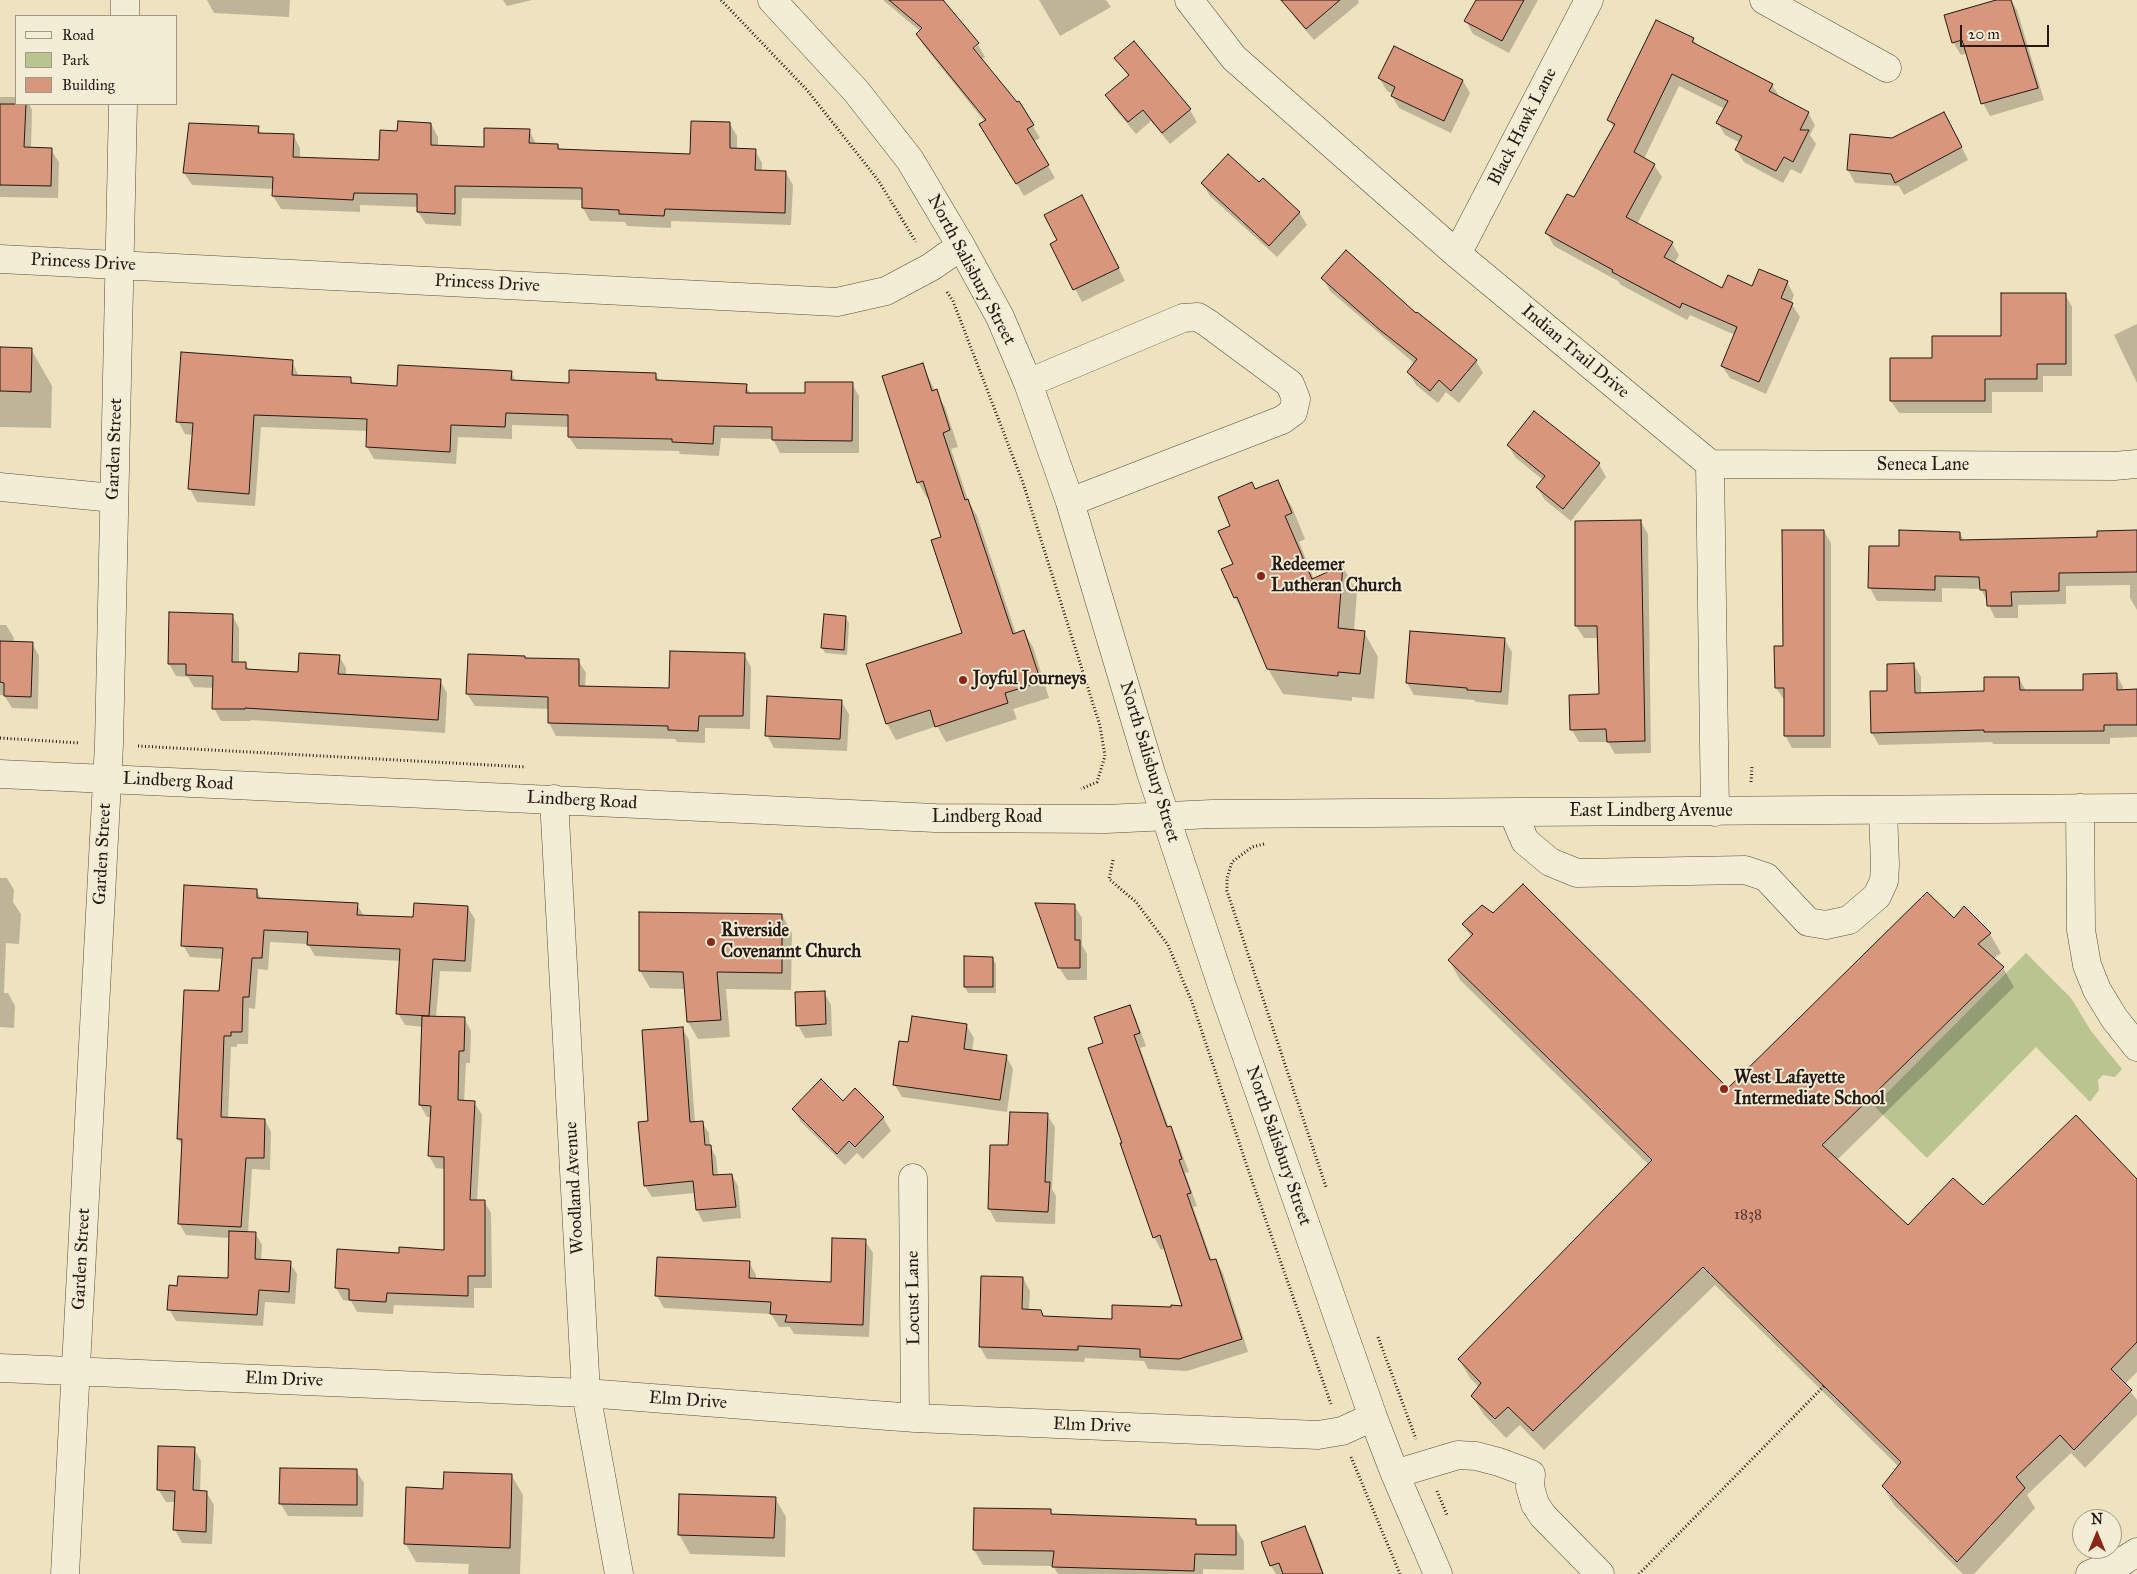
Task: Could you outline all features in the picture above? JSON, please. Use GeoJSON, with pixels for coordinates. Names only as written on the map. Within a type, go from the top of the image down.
{"type":"FeatureCollection","features":[{"type":"Feature","properties":{"kind":"street"},"geometry":{"type":"LineString","coordinates":[[125,0],[125,15]]}},
{"type":"Feature","properties":{"kind":"street","name":"North Salisbury Street"},"geometry":{"type":"LineString","coordinates":[[772,0],[856,92],[910,160],[1000,317],[1028,383],[1070,502],[1165,816],[1373,1417],[1394,1474],[1438,1574]]}},
{"type":"Feature","properties":{"kind":"street","name":"Indian Trail Drive"},"geometry":{"type":"LineString","coordinates":[[1189,0],[1234,58],[1457,254],[1710,464]]}},
{"type":"Feature","properties":{"kind":"street","name":"Black Hawk Lane"},"geometry":{"type":"LineString","coordinates":[[1457,254],[1589,0]]}},
{"type":"Feature","properties":{"kind":"street"},"geometry":{"type":"LineString","coordinates":[[1764,0],[1887,68]]}},
{"type":"Feature","properties":{"kind":"street","name":"Garden Street"},"geometry":{"type":"LineString","coordinates":[[65,1574],[109,744],[123,105]]}},
{"type":"Feature","properties":{"kind":"street","name":"Princess Drive"},"geometry":{"type":"LineString","coordinates":[[0,259],[837,302],[886,291],[931,267],[961,246]]}},
{"type":"Feature","properties":{"kind":"street"},"geometry":{"type":"LineString","coordinates":[[1028,383],[1183,318],[1198,317],[1290,384],[1296,399],[1293,412],[1282,420],[1070,502]]}},
{"type":"Feature","properties":{"kind":"street"},"geometry":{"type":"LineString","coordinates":[[1710,464],[1715,812]]}},
{"type":"Feature","properties":{"kind":"street","name":"Seneca Lane"},"geometry":{"type":"LineString","coordinates":[[1710,464],[2114,466],[2137,464]]}},
{"type":"Feature","properties":{"kind":"street"},"geometry":{"type":"LineString","coordinates":[[0,487],[113,498]]}},
{"type":"Feature","properties":{"kind":"street","name":"Lindberg Road"},"geometry":{"type":"LineString","coordinates":[[0,774],[935,818],[1106,819],[1165,816]]}},
{"type":"Feature","properties":{"kind":"street","name":"Woodland Avenue"},"geometry":{"type":"LineString","coordinates":[[554,799],[586,1393],[619,1574]]}},
{"type":"Feature","properties":{"kind":"street"},"geometry":{"type":"LineString","coordinates":[[2080,808],[2081,930],[2087,965],[2097,990],[2114,1018],[2137,1047]]}},
{"type":"Feature","properties":{"kind":"street","name":"East Lindberg Avenue"},"geometry":{"type":"LineString","coordinates":[[1165,816],[1222,814],[2137,808]]}},
{"type":"Feature","properties":{"kind":"street"},"geometry":{"type":"LineString","coordinates":[[1513,813],[1525,841],[1550,862],[1577,874],[1745,870],[1766,877],[1808,922],[1826,925],[1849,920],[1877,896],[1884,881],[1886,865],[1883,810]]}},
{"type":"Feature","properties":{"kind":"street","name":"Locust Lane"},"geometry":{"type":"LineString","coordinates":[[913,1178],[915,1418]]}},
{"type":"Feature","properties":{"kind":"street","name":"Elm Drive"},"geometry":{"type":"LineString","coordinates":[[0,1368],[586,1393],[915,1418],[1318,1435],[1342,1431],[1373,1417]]}},
{"type":"Feature","properties":{"kind":"street"},"geometry":{"type":"LineString","coordinates":[[1394,1474],[1458,1455],[1476,1456],[1531,1474],[1530,1487],[1535,1504],[1539,1510],[1600,1574]]}},
{"type":"Feature","properties":{"kind":"street"},"geometry":{"type":"LineString","coordinates":[[2090,1574],[2123,1561],[2137,1552]]}},
{"type":"Feature","properties":{"kind":"path"},"geometry":{"type":"LineString","coordinates":[[721,0],[807,90],[878,180],[953,302],[1023,484],[1100,726],[1105,756],[1097,782],[1075,791]]}},
{"type":"Feature","properties":{"kind":"path"},"geometry":{"type":"LineString","coordinates":[[0,738],[535,768]]}},
{"type":"Feature","properties":{"kind":"path"},"geometry":{"type":"LineString","coordinates":[[1270,843],[1252,847],[1232,862],[1227,878],[1227,891],[1329,1196]]}},
{"type":"Feature","properties":{"kind":"path"},"geometry":{"type":"LineString","coordinates":[[1113,860],[1109,879],[1136,902],[1168,945],[1192,1002],[1328,1399],[1400,1574]]}},
{"type":"Feature","properties":{"kind":"path"},"geometry":{"type":"LineString","coordinates":[[1377,1334],[1410,1424],[1448,1518]]}},
{"type":"Feature","properties":{"kind":"path"},"geometry":{"type":"LineString","coordinates":[[1639,1574],[1824,1386]]}},
{"type":"Feature","properties":{"kind":"green space"},"geometry":{"type":"Polygon","coordinates":[[[2026,953],[2071,998],[2091,1031],[2122,1069],[2115,1077],[2103,1075],[2098,1080],[2099,1090],[2090,1102],[2036,1047],[1927,1158],[1874,1106],[2026,953]]]}},
{"type":"Feature","properties":{"kind":"building"},"geometry":{"type":"Polygon","coordinates":[[[889,0],[943,0],[979,43],[973,48],[1017,102],[1019,101],[1034,125],[1027,129],[1049,165],[1016,184],[979,124],[986,120],[916,34],[922,28],[889,0]]]}},
{"type":"Feature","properties":{"kind":"building"},"geometry":{"type":"Polygon","coordinates":[[[1281,0],[1340,0],[1306,29],[1281,0]]]}},
{"type":"Feature","properties":{"kind":"building"},"geometry":{"type":"Polygon","coordinates":[[[1476,0],[1524,0],[1502,41],[1464,21],[1476,0]]]}},
{"type":"Feature","properties":{"kind":"building"},"geometry":{"type":"Polygon","coordinates":[[[1996,0],[2011,0],[2038,88],[1981,104],[1962,40],[1952,43],[1944,15],[1996,0]]]}},
{"type":"Feature","properties":{"kind":"building"},"geometry":{"type":"Polygon","coordinates":[[[1656,20],[1694,38],[1692,42],[1773,84],[1769,91],[1809,112],[1800,130],[1809,130],[1793,162],[1784,157],[1776,171],[1735,150],[1742,136],[1716,123],[1728,101],[1672,74],[1634,152],[1655,164],[1626,217],[1673,242],[1664,257],[1722,288],[1728,275],[1752,286],[1759,269],[1788,281],[1781,298],[1793,303],[1759,382],[1721,366],[1737,327],[1682,303],[1680,308],[1612,272],[1613,270],[1545,233],[1567,194],[1574,197],[1615,124],[1607,120],[1656,20]]]}},
{"type":"Feature","properties":{"kind":"building"},"geometry":{"type":"Polygon","coordinates":[[[1134,41],[1191,109],[1162,133],[1143,110],[1128,122],[1105,95],[1129,75],[1114,58],[1134,41]]]}},
{"type":"Feature","properties":{"kind":"building"},"geometry":{"type":"Polygon","coordinates":[[[1394,46],[1463,80],[1444,121],[1391,96],[1395,87],[1378,78],[1394,46]]]}},
{"type":"Feature","properties":{"kind":"building"},"geometry":{"type":"Polygon","coordinates":[[[0,104],[26,105],[24,147],[52,148],[51,186],[0,185],[0,104]]]}},
{"type":"Feature","properties":{"kind":"building"},"geometry":{"type":"Polygon","coordinates":[[[1944,112],[1962,147],[1895,183],[1891,174],[1847,170],[1850,134],[1892,138],[1944,112]]]}},
{"type":"Feature","properties":{"kind":"building"},"geometry":{"type":"Polygon","coordinates":[[[398,121],[431,123],[431,145],[484,147],[484,128],[530,129],[529,143],[558,144],[558,149],[690,154],[691,121],[730,122],[730,148],[756,149],[755,170],[786,171],[785,213],[665,209],[664,216],[619,214],[619,210],[582,208],[582,188],[455,186],[455,214],[417,212],[417,194],[354,193],[353,200],[272,196],[273,177],[183,173],[189,123],[259,126],[258,133],[294,134],[293,157],[379,160],[380,130],[397,131],[398,121]]]}},
{"type":"Feature","properties":{"kind":"building"},"geometry":{"type":"Polygon","coordinates":[[[1228,154],[1259,182],[1263,178],[1300,212],[1269,246],[1201,183],[1228,154]]]}},
{"type":"Feature","properties":{"kind":"building"},"geometry":{"type":"Polygon","coordinates":[[[1082,195],[1119,268],[1073,290],[1050,244],[1057,240],[1044,215],[1082,195]]]}},
{"type":"Feature","properties":{"kind":"building"},"geometry":{"type":"Polygon","coordinates":[[[1346,250],[1416,313],[1477,360],[1451,391],[1439,380],[1430,391],[1407,372],[1417,359],[1380,330],[1321,278],[1346,250]]]}},
{"type":"Feature","properties":{"kind":"building"},"geometry":{"type":"Polygon","coordinates":[[[2001,293],[2066,293],[2066,364],[2037,364],[2037,379],[1985,379],[1985,401],[1890,401],[1890,358],[1932,358],[1932,336],[2001,336],[2001,293]]]}},
{"type":"Feature","properties":{"kind":"building"},"geometry":{"type":"Polygon","coordinates":[[[0,347],[32,348],[31,392],[0,391],[0,347]]]}},
{"type":"Feature","properties":{"kind":"building"},"geometry":{"type":"Polygon","coordinates":[[[181,352],[293,360],[292,375],[351,377],[351,383],[397,386],[398,365],[512,371],[511,380],[569,383],[569,370],[656,373],[656,380],[747,384],[746,393],[805,393],[805,382],[853,382],[852,441],[772,440],[772,427],[714,426],[713,444],[672,442],[672,439],[568,437],[568,415],[506,413],[505,427],[451,425],[450,452],[366,447],[367,419],[254,415],[249,494],[188,489],[193,423],[176,422],[181,352]]]}},
{"type":"Feature","properties":{"kind":"building"},"geometry":{"type":"Polygon","coordinates":[[[923,363],[932,391],[937,389],[950,430],[943,433],[965,500],[968,499],[1013,634],[1024,630],[1041,682],[1005,693],[1008,703],[935,727],[930,710],[886,724],[866,664],[962,633],[931,540],[941,537],[923,481],[917,483],[882,376],[923,363]]]}},
{"type":"Feature","properties":{"kind":"building"},"geometry":{"type":"Polygon","coordinates":[[[1534,411],[1600,463],[1563,509],[1536,487],[1545,476],[1507,445],[1534,411]]]}},
{"type":"Feature","properties":{"kind":"building","name":"Redeemer Lutheran Church"},"geometry":{"type":"Polygon","coordinates":[[[1278,480],[1292,513],[1285,516],[1312,579],[1343,565],[1338,628],[1365,631],[1360,674],[1338,672],[1338,676],[1267,669],[1237,597],[1234,598],[1221,569],[1233,564],[1218,531],[1230,526],[1218,497],[1252,482],[1255,489],[1278,480]]]}},
{"type":"Feature","properties":{"kind":"building"},"geometry":{"type":"Polygon","coordinates":[[[1641,520],[1645,741],[1607,742],[1606,729],[1570,730],[1569,695],[1599,694],[1597,626],[1575,626],[1575,521],[1641,520]]]}},
{"type":"Feature","properties":{"kind":"building"},"geometry":{"type":"Polygon","coordinates":[[[1782,530],[1824,530],[1824,736],[1784,736],[1784,688],[1775,688],[1774,646],[1783,646],[1782,530]]]}},
{"type":"Feature","properties":{"kind":"building"},"geometry":{"type":"Polygon","coordinates":[[[1899,530],[1960,532],[1960,540],[2097,537],[2097,531],[2137,530],[2137,572],[2059,573],[2059,591],[2011,592],[2012,606],[1987,606],[1986,590],[1980,590],[1979,577],[1935,576],[1935,590],[1868,588],[1869,546],[1899,546],[1899,530]]]}},
{"type":"Feature","properties":{"kind":"building"},"geometry":{"type":"Polygon","coordinates":[[[169,612],[233,614],[232,662],[246,662],[246,669],[298,672],[299,653],[340,655],[338,674],[441,679],[438,720],[245,708],[212,709],[213,676],[186,675],[186,664],[168,664],[169,612]]]}},
{"type":"Feature","properties":{"kind":"building"},"geometry":{"type":"Polygon","coordinates":[[[824,614],[846,616],[844,650],[821,648],[824,614]]]}},
{"type":"Feature","properties":{"kind":"building"},"geometry":{"type":"Polygon","coordinates":[[[1410,631],[1505,638],[1501,692],[1406,683],[1410,631]]]}},
{"type":"Feature","properties":{"kind":"building"},"geometry":{"type":"Polygon","coordinates":[[[0,641],[33,642],[31,697],[4,696],[4,683],[0,682],[0,641]]]}},
{"type":"Feature","properties":{"kind":"building"},"geometry":{"type":"Polygon","coordinates":[[[670,651],[745,653],[743,716],[699,716],[698,731],[668,730],[668,726],[548,723],[548,697],[466,694],[468,654],[579,659],[579,686],[669,688],[670,651]]]}},
{"type":"Feature","properties":{"kind":"building"},"geometry":{"type":"Polygon","coordinates":[[[1914,663],[1915,693],[1984,691],[1984,677],[2019,677],[2020,690],[2083,690],[2083,674],[2117,673],[2117,690],[2137,689],[2137,725],[2104,725],[2104,731],[1984,732],[1984,730],[1871,733],[1870,691],[1887,691],[1887,664],[1914,663]]]}},
{"type":"Feature","properties":{"kind":"building"},"geometry":{"type":"Polygon","coordinates":[[[767,696],[842,700],[840,739],[765,736],[767,696]]]}},
{"type":"Feature","properties":{"kind":"building","name":"West Lafayette Intermediate School"},"geometry":{"type":"Polygon","coordinates":[[[1523,884],[1728,1088],[1927,892],[1954,918],[1964,906],[1991,933],[1978,944],[2004,967],[1822,1145],[1908,1225],[1953,1178],[1983,1205],[2076,1115],[2137,1179],[2137,1342],[2111,1369],[2132,1390],[2074,1450],[2060,1435],[2016,1477],[2025,1488],[1957,1562],[1882,1486],[1901,1462],[1703,1267],[1533,1431],[1508,1407],[1495,1419],[1471,1396],[1481,1383],[1458,1359],[1652,1160],[1448,960],[1473,934],[1462,924],[1482,905],[1493,913],[1523,884]]]}},
{"type":"Feature","properties":{"kind":"building"},"geometry":{"type":"Polygon","coordinates":[[[184,885],[257,889],[257,898],[358,903],[357,915],[413,917],[414,903],[468,906],[465,961],[433,959],[429,1016],[396,1014],[400,949],[307,945],[308,932],[264,930],[262,958],[252,958],[249,997],[243,997],[242,1032],[231,1032],[231,1036],[224,1036],[221,1117],[265,1119],[264,1158],[246,1158],[241,1227],[178,1224],[182,1139],[177,1139],[184,990],[219,991],[223,948],[181,946],[184,885]]]}},
{"type":"Feature","properties":{"kind":"building"},"geometry":{"type":"Polygon","coordinates":[[[1035,903],[1075,904],[1075,940],[1080,940],[1080,968],[1058,968],[1035,903]]]}},
{"type":"Feature","properties":{"kind":"building","name":"Riverside Covenannt Church"},"geometry":{"type":"Polygon","coordinates":[[[639,912],[782,914],[782,973],[717,972],[721,1020],[687,1022],[683,972],[639,971],[639,912]]]}},
{"type":"Feature","properties":{"kind":"building"},"geometry":{"type":"Polygon","coordinates":[[[964,956],[993,957],[993,987],[964,987],[964,956]]]}},
{"type":"Feature","properties":{"kind":"building"},"geometry":{"type":"Polygon","coordinates":[[[825,991],[826,1024],[796,1026],[795,992],[825,991]]]}},
{"type":"Feature","properties":{"kind":"building"},"geometry":{"type":"Polygon","coordinates":[[[1130,1005],[1140,1033],[1134,1035],[1167,1127],[1171,1126],[1182,1159],[1179,1160],[1191,1193],[1187,1194],[1210,1260],[1216,1259],[1242,1339],[1179,1359],[1140,1357],[1140,1349],[1078,1346],[1078,1350],[979,1347],[981,1276],[1023,1277],[1022,1309],[1041,1310],[1043,1316],[1112,1319],[1112,1305],[1182,1306],[1160,1235],[1153,1238],[1088,1048],[1103,1043],[1094,1017],[1130,1005]]]}},
{"type":"Feature","properties":{"kind":"building"},"geometry":{"type":"Polygon","coordinates":[[[422,1016],[465,1017],[464,1051],[459,1051],[458,1100],[475,1101],[470,1200],[485,1200],[485,1276],[468,1276],[468,1296],[387,1293],[386,1302],[349,1300],[349,1289],[335,1288],[337,1249],[399,1253],[399,1247],[444,1250],[444,1157],[428,1156],[431,1106],[419,1105],[422,1016]]]}},
{"type":"Feature","properties":{"kind":"building"},"geometry":{"type":"Polygon","coordinates":[[[912,1016],[967,1024],[964,1049],[1007,1055],[1000,1100],[893,1085],[899,1041],[908,1042],[912,1016]]]}},
{"type":"Feature","properties":{"kind":"building"},"geometry":{"type":"Polygon","coordinates":[[[683,1027],[690,1122],[703,1121],[705,1145],[711,1145],[713,1175],[732,1174],[736,1207],[696,1210],[693,1181],[644,1186],[638,1122],[648,1121],[642,1030],[683,1027]]]}},
{"type":"Feature","properties":{"kind":"building"},"geometry":{"type":"Polygon","coordinates":[[[821,1079],[843,1101],[855,1088],[884,1117],[855,1147],[849,1141],[837,1154],[792,1109],[821,1079]]]}},
{"type":"Feature","properties":{"kind":"building"},"geometry":{"type":"Polygon","coordinates":[[[1010,1112],[1048,1113],[1045,1182],[1050,1182],[1048,1212],[988,1209],[990,1145],[1008,1145],[1010,1112]]]}},
{"type":"Feature","properties":{"kind":"building"},"geometry":{"type":"Polygon","coordinates":[[[229,1231],[256,1232],[255,1259],[291,1261],[289,1292],[259,1290],[257,1315],[167,1310],[169,1285],[177,1286],[178,1276],[228,1278],[229,1231]]]}},
{"type":"Feature","properties":{"kind":"building"},"geometry":{"type":"Polygon","coordinates":[[[832,1238],[866,1239],[863,1325],[785,1322],[787,1315],[770,1314],[771,1302],[655,1296],[657,1257],[750,1261],[749,1278],[831,1282],[832,1238]]]}},
{"type":"Feature","properties":{"kind":"building"},"geometry":{"type":"Polygon","coordinates":[[[158,1446],[195,1447],[193,1490],[207,1491],[206,1532],[173,1530],[175,1491],[157,1490],[158,1446]]]}},
{"type":"Feature","properties":{"kind":"building"},"geometry":{"type":"Polygon","coordinates":[[[280,1468],[357,1469],[357,1505],[279,1504],[280,1468]]]}},
{"type":"Feature","properties":{"kind":"building"},"geometry":{"type":"Polygon","coordinates":[[[444,1472],[512,1474],[510,1548],[404,1544],[406,1487],[443,1489],[444,1472]]]}},
{"type":"Feature","properties":{"kind":"building"},"geometry":{"type":"Polygon","coordinates":[[[679,1494],[776,1497],[774,1538],[678,1535],[679,1494]]]}},
{"type":"Feature","properties":{"kind":"building"},"geometry":{"type":"Polygon","coordinates":[[[974,1508],[1051,1509],[1051,1514],[1196,1519],[1196,1525],[1236,1525],[1236,1555],[1195,1554],[1194,1571],[1052,1567],[1054,1551],[973,1550],[974,1508]]]}},
{"type":"Feature","properties":{"kind":"building"},"geometry":{"type":"Polygon","coordinates":[[[1305,1526],[1323,1574],[1283,1574],[1279,1563],[1270,1566],[1261,1542],[1305,1526]]]}},
{"type":"Feature","properties":{"kind":"place","name":"Redeemer Lutheran Church"},"geometry":{"type":"Point","coordinates":[1261,576]}},
{"type":"Feature","properties":{"kind":"place","name":"Joyful Journeys"},"geometry":{"type":"Point","coordinates":[963,680]}},
{"type":"Feature","properties":{"kind":"place","name":"Riverside Covenannt Church"},"geometry":{"type":"Point","coordinates":[711,942]}},
{"type":"Feature","properties":{"kind":"place","name":"West Lafayette Intermediate School"},"geometry":{"type":"Point","coordinates":[1724,1089]}}]}
